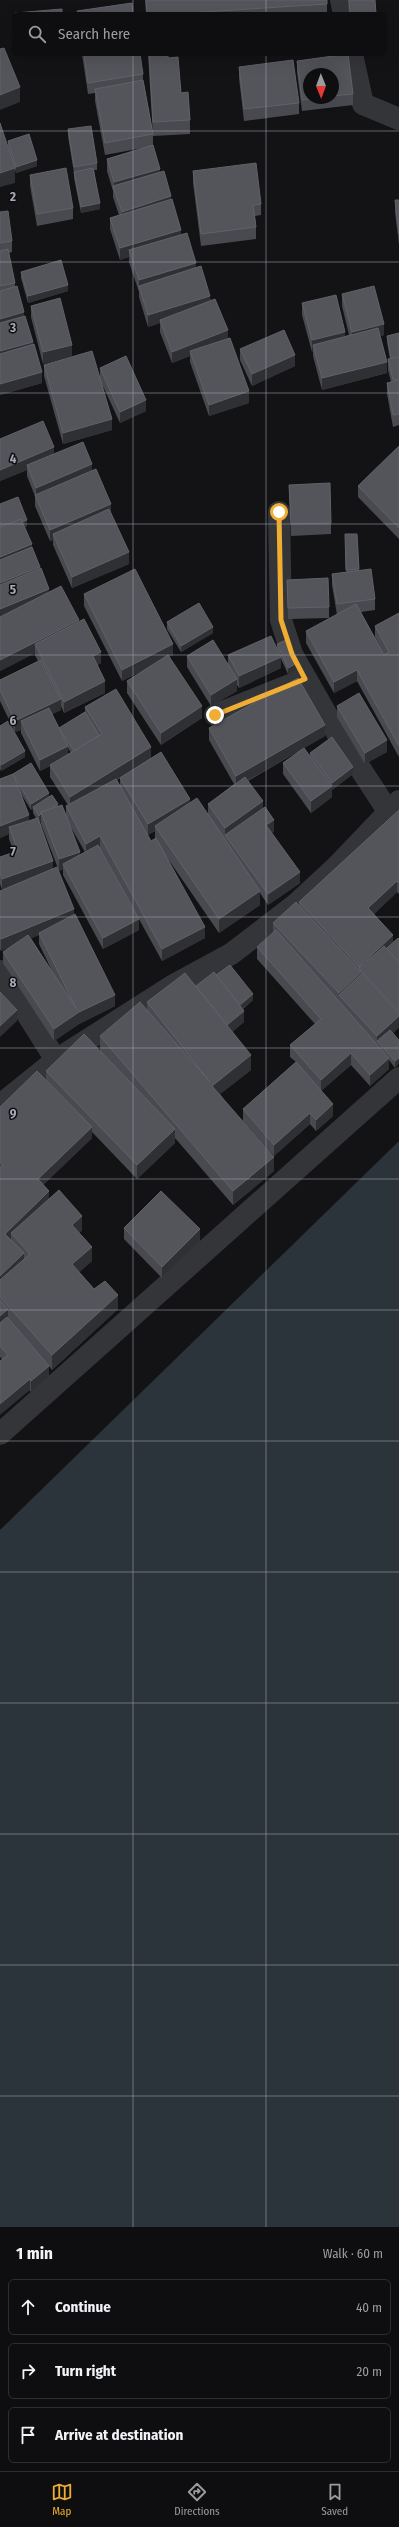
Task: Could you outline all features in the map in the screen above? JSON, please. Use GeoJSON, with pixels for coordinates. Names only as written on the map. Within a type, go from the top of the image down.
{"type":"FeatureCollection","features":[{"type":"Feature","properties":{"kind":"street"},"geometry":{"type":"LineString","coordinates":[[341,0],[344,12]]}},
{"type":"Feature","properties":{"kind":"street"},"geometry":{"type":"LineString","coordinates":[[352,56],[363,104],[399,119]]}},
{"type":"Feature","properties":{"kind":"street"},"geometry":{"type":"LineString","coordinates":[[0,1105],[56,1060],[172,986],[231,954],[296,904],[337,866],[394,806],[305,679],[292,654],[281,620],[279,512]]}},
{"type":"Feature","properties":{"kind":"street"},"geometry":{"type":"LineString","coordinates":[[215,715],[305,679]]}},
{"type":"Feature","properties":{"kind":"street"},"geometry":{"type":"LineString","coordinates":[[0,971],[56,1060]]}},
{"type":"Feature","properties":{"kind":"street"},"geometry":{"type":"LineString","coordinates":[[0,1434],[399,1078]]}},
{"type":"Feature","properties":{"kind":"shaded area"},"geometry":{"type":"Polygon","coordinates":[[[399,1141],[399,2227],[0,2227],[0,1530],[399,1141]]]}},
{"type":"Feature","properties":{"kind":"building"},"geometry":{"type":"Polygon","coordinates":[[[146,0],[327,0],[327,4],[202,12],[147,12],[146,0]]]}},
{"type":"Feature","properties":{"kind":"building"},"geometry":{"type":"Polygon","coordinates":[[[349,0],[375,0],[376,12],[350,12],[349,0]]]}},
{"type":"Feature","properties":{"kind":"building"},"geometry":{"type":"Polygon","coordinates":[[[132,3],[133,12],[77,12],[132,3]]]}},
{"type":"Feature","properties":{"kind":"building"},"geometry":{"type":"Polygon","coordinates":[[[62,9],[62,12],[27,12],[62,9]]]}},
{"type":"Feature","properties":{"kind":"building"},"geometry":{"type":"Polygon","coordinates":[[[4,48],[20,87],[0,95],[0,49],[4,48]]]}},
{"type":"Feature","properties":{"kind":"building"},"geometry":{"type":"Polygon","coordinates":[[[84,56],[140,56],[143,74],[88,83],[84,56]]]}},
{"type":"Feature","properties":{"kind":"building"},"geometry":{"type":"Polygon","coordinates":[[[149,56],[168,56],[168,58],[178,57],[181,93],[188,92],[190,120],[153,122],[149,56]]]}},
{"type":"Feature","properties":{"kind":"building"},"geometry":{"type":"Polygon","coordinates":[[[333,56],[348,56],[353,94],[339,95],[339,68],[303,68],[302,100],[297,61],[333,56]]]}},
{"type":"Feature","properties":{"kind":"building"},"geometry":{"type":"Polygon","coordinates":[[[293,60],[299,103],[244,109],[239,67],[293,60]]]}},
{"type":"Feature","properties":{"kind":"building"},"geometry":{"type":"Polygon","coordinates":[[[143,80],[153,134],[105,143],[95,89],[143,80]]]}},
{"type":"Feature","properties":{"kind":"building"},"geometry":{"type":"Polygon","coordinates":[[[0,123],[15,168],[0,173],[0,123]]]}},
{"type":"Feature","properties":{"kind":"building"},"geometry":{"type":"Polygon","coordinates":[[[91,126],[97,163],[74,167],[68,129],[91,126]]]}},
{"type":"Feature","properties":{"kind":"building"},"geometry":{"type":"Polygon","coordinates":[[[29,134],[37,160],[16,167],[8,141],[29,134]]]}},
{"type":"Feature","properties":{"kind":"building"},"geometry":{"type":"Polygon","coordinates":[[[153,145],[160,169],[114,182],[107,159],[153,145]]]}},
{"type":"Feature","properties":{"kind":"building"},"geometry":{"type":"Polygon","coordinates":[[[256,163],[261,204],[253,205],[256,227],[201,234],[193,171],[256,163]]]}},
{"type":"Feature","properties":{"kind":"building"},"geometry":{"type":"Polygon","coordinates":[[[66,168],[73,208],[37,214],[30,175],[66,168]]]}},
{"type":"Feature","properties":{"kind":"building"},"geometry":{"type":"Polygon","coordinates":[[[93,168],[100,203],[81,207],[74,172],[93,168]]]}},
{"type":"Feature","properties":{"kind":"building"},"geometry":{"type":"Polygon","coordinates":[[[164,171],[171,196],[122,212],[113,186],[164,171]]]}},
{"type":"Feature","properties":{"kind":"building"},"geometry":{"type":"Polygon","coordinates":[[[172,199],[181,230],[120,248],[110,218],[172,199]]]}},
{"type":"Feature","properties":{"kind":"building"},"geometry":{"type":"Polygon","coordinates":[[[395,200],[399,200],[399,234],[395,200]]]}},
{"type":"Feature","properties":{"kind":"building"},"geometry":{"type":"Polygon","coordinates":[[[8,211],[12,241],[0,243],[0,212],[8,211]]]}},
{"type":"Feature","properties":{"kind":"building"},"geometry":{"type":"Polygon","coordinates":[[[187,233],[196,263],[139,280],[129,250],[187,233]]]}},
{"type":"Feature","properties":{"kind":"building"},"geometry":{"type":"Polygon","coordinates":[[[8,249],[15,283],[0,286],[0,251],[8,249]]]}},
{"type":"Feature","properties":{"kind":"building"},"geometry":{"type":"Polygon","coordinates":[[[61,260],[68,285],[28,296],[21,272],[61,260]]]}},
{"type":"Feature","properties":{"kind":"building"},"geometry":{"type":"Polygon","coordinates":[[[201,266],[210,296],[148,315],[139,286],[201,266]]]}},
{"type":"Feature","properties":{"kind":"building"},"geometry":{"type":"Polygon","coordinates":[[[17,286],[24,312],[0,319],[0,291],[17,286]]]}},
{"type":"Feature","properties":{"kind":"building"},"geometry":{"type":"Polygon","coordinates":[[[374,286],[384,324],[352,332],[342,294],[374,286]]]}},
{"type":"Feature","properties":{"kind":"building"},"geometry":{"type":"Polygon","coordinates":[[[336,295],[345,332],[312,340],[302,303],[336,295]]]}},
{"type":"Feature","properties":{"kind":"building"},"geometry":{"type":"Polygon","coordinates":[[[60,298],[72,345],[43,352],[31,306],[60,298]]]}},
{"type":"Feature","properties":{"kind":"building"},"geometry":{"type":"Polygon","coordinates":[[[215,299],[228,330],[172,352],[160,320],[215,299]]]}},
{"type":"Feature","properties":{"kind":"building"},"geometry":{"type":"Polygon","coordinates":[[[25,316],[33,342],[0,351],[0,323],[25,316]]]}},
{"type":"Feature","properties":{"kind":"building"},"geometry":{"type":"Polygon","coordinates":[[[378,328],[387,362],[322,378],[313,345],[378,328]]]}},
{"type":"Feature","properties":{"kind":"building"},"geometry":{"type":"Polygon","coordinates":[[[284,330],[295,355],[252,374],[240,349],[284,330]]]}},
{"type":"Feature","properties":{"kind":"building"},"geometry":{"type":"Polygon","coordinates":[[[399,333],[399,357],[391,359],[387,336],[399,333]]]}},
{"type":"Feature","properties":{"kind":"building"},"geometry":{"type":"Polygon","coordinates":[[[230,338],[249,391],[209,405],[190,351],[230,338]]]}},
{"type":"Feature","properties":{"kind":"building"},"geometry":{"type":"Polygon","coordinates":[[[34,344],[42,372],[0,384],[0,354],[34,344]]]}},
{"type":"Feature","properties":{"kind":"building"},"geometry":{"type":"Polygon","coordinates":[[[92,351],[112,419],[63,433],[44,365],[92,351]]]}},
{"type":"Feature","properties":{"kind":"building"},"geometry":{"type":"Polygon","coordinates":[[[126,356],[146,400],[120,412],[100,368],[126,356]]]}},
{"type":"Feature","properties":{"kind":"building"},"geometry":{"type":"Polygon","coordinates":[[[399,357],[399,379],[393,380],[388,359],[399,357]]]}},
{"type":"Feature","properties":{"kind":"building"},"geometry":{"type":"Polygon","coordinates":[[[399,380],[399,414],[393,415],[387,383],[399,380]]]}},
{"type":"Feature","properties":{"kind":"building"},"geometry":{"type":"Polygon","coordinates":[[[43,421],[54,447],[0,470],[0,439],[43,421]]]}},
{"type":"Feature","properties":{"kind":"building"},"geometry":{"type":"Polygon","coordinates":[[[83,442],[92,464],[36,488],[27,465],[83,442]]]}},
{"type":"Feature","properties":{"kind":"building"},"geometry":{"type":"Polygon","coordinates":[[[399,446],[399,528],[358,486],[399,446]]]}},
{"type":"Feature","properties":{"kind":"building"},"geometry":{"type":"Polygon","coordinates":[[[96,469],[111,504],[50,530],[35,495],[96,469]]]}},
{"type":"Feature","properties":{"kind":"building"},"geometry":{"type":"Polygon","coordinates":[[[330,483],[331,523],[291,524],[289,485],[330,483]]]}},
{"type":"Feature","properties":{"kind":"building"},"geometry":{"type":"Polygon","coordinates":[[[18,497],[27,520],[22,522],[21,519],[0,527],[0,504],[18,497]]]}},
{"type":"Feature","properties":{"kind":"building"},"geometry":{"type":"Polygon","coordinates":[[[109,509],[129,552],[72,577],[53,534],[109,509]]]}},
{"type":"Feature","properties":{"kind":"building"},"geometry":{"type":"Polygon","coordinates":[[[21,519],[32,544],[0,557],[0,527],[21,519]]]}},
{"type":"Feature","properties":{"kind":"building"},"geometry":{"type":"Polygon","coordinates":[[[345,534],[357,534],[359,569],[346,570],[345,534]]]}},
{"type":"Feature","properties":{"kind":"building"},"geometry":{"type":"Polygon","coordinates":[[[32,547],[40,567],[0,583],[0,560],[32,547]]]}},
{"type":"Feature","properties":{"kind":"building"},"geometry":{"type":"Polygon","coordinates":[[[41,568],[49,589],[0,609],[0,585],[41,568]]]}},
{"type":"Feature","properties":{"kind":"building"},"geometry":{"type":"Polygon","coordinates":[[[135,569],[173,644],[122,670],[84,594],[135,569]]]}},
{"type":"Feature","properties":{"kind":"building"},"geometry":{"type":"Polygon","coordinates":[[[371,569],[375,599],[337,604],[332,574],[371,569]]]}},
{"type":"Feature","properties":{"kind":"building"},"geometry":{"type":"Polygon","coordinates":[[[328,578],[329,607],[288,608],[287,580],[328,578]]]}},
{"type":"Feature","properties":{"kind":"building"},"geometry":{"type":"Polygon","coordinates":[[[61,586],[79,620],[0,660],[0,617],[61,586]]]}},
{"type":"Feature","properties":{"kind":"building"},"geometry":{"type":"Polygon","coordinates":[[[199,603],[213,627],[181,646],[167,622],[199,603]]]}},
{"type":"Feature","properties":{"kind":"building"},"geometry":{"type":"Polygon","coordinates":[[[356,604],[384,655],[389,652],[375,626],[399,613],[399,746],[357,670],[334,682],[306,631],[356,604]]]}},
{"type":"Feature","properties":{"kind":"building"},"geometry":{"type":"Polygon","coordinates":[[[84,619],[101,652],[93,656],[105,681],[64,702],[35,644],[84,619]]]}},
{"type":"Feature","properties":{"kind":"building"},"geometry":{"type":"Polygon","coordinates":[[[271,636],[281,657],[239,676],[228,655],[271,636]]]}},
{"type":"Feature","properties":{"kind":"building"},"geometry":{"type":"Polygon","coordinates":[[[213,640],[237,679],[211,695],[187,656],[213,640]]]}},
{"type":"Feature","properties":{"kind":"building"},"geometry":{"type":"Polygon","coordinates":[[[286,640],[297,663],[288,668],[277,644],[286,640]]]}},
{"type":"Feature","properties":{"kind":"building"},"geometry":{"type":"Polygon","coordinates":[[[168,655],[202,706],[161,733],[127,681],[168,655]]]}},
{"type":"Feature","properties":{"kind":"building"},"geometry":{"type":"Polygon","coordinates":[[[41,660],[61,699],[15,721],[0,690],[0,680],[41,660]]]}},
{"type":"Feature","properties":{"kind":"building"},"geometry":{"type":"Polygon","coordinates":[[[298,678],[325,725],[236,776],[209,728],[298,678]]]}},
{"type":"Feature","properties":{"kind":"building"},"geometry":{"type":"Polygon","coordinates":[[[116,689],[151,747],[70,797],[50,765],[102,734],[85,707],[116,689]]]}},
{"type":"Feature","properties":{"kind":"building"},"geometry":{"type":"Polygon","coordinates":[[[359,693],[387,740],[365,753],[337,706],[359,693]]]}},
{"type":"Feature","properties":{"kind":"building"},"geometry":{"type":"Polygon","coordinates":[[[49,708],[68,746],[40,760],[21,721],[49,708]]]}},
{"type":"Feature","properties":{"kind":"building"},"geometry":{"type":"Polygon","coordinates":[[[85,712],[99,735],[74,751],[59,728],[85,712]]]}},
{"type":"Feature","properties":{"kind":"building"},"geometry":{"type":"Polygon","coordinates":[[[8,721],[25,751],[1,765],[0,726],[8,721]]]}},
{"type":"Feature","properties":{"kind":"building"},"geometry":{"type":"Polygon","coordinates":[[[332,737],[353,767],[332,783],[310,753],[332,737]]]}},
{"type":"Feature","properties":{"kind":"building"},"geometry":{"type":"Polygon","coordinates":[[[304,748],[332,786],[311,801],[283,763],[304,748]]]}},
{"type":"Feature","properties":{"kind":"building"},"geometry":{"type":"Polygon","coordinates":[[[161,752],[190,799],[148,824],[120,778],[161,752]]]}},
{"type":"Feature","properties":{"kind":"building"},"geometry":{"type":"Polygon","coordinates":[[[31,763],[49,793],[31,804],[13,774],[31,763]]]}},
{"type":"Feature","properties":{"kind":"building"},"geometry":{"type":"Polygon","coordinates":[[[13,774],[29,815],[0,826],[0,779],[13,774]]]}},
{"type":"Feature","properties":{"kind":"building"},"geometry":{"type":"Polygon","coordinates":[[[245,777],[263,801],[225,828],[208,804],[245,777]]]}},
{"type":"Feature","properties":{"kind":"building"},"geometry":{"type":"Polygon","coordinates":[[[116,779],[151,841],[156,838],[205,927],[162,949],[100,836],[86,844],[66,806],[116,779]]]}},
{"type":"Feature","properties":{"kind":"building"},"geometry":{"type":"Polygon","coordinates":[[[52,795],[58,804],[49,810],[41,812],[39,816],[33,807],[52,795]]]}},
{"type":"Feature","properties":{"kind":"building"},"geometry":{"type":"Polygon","coordinates":[[[197,798],[260,891],[219,919],[155,826],[197,798]]]}},
{"type":"Feature","properties":{"kind":"building"},"geometry":{"type":"Polygon","coordinates":[[[62,805],[80,852],[59,859],[41,812],[62,805]]]}},
{"type":"Feature","properties":{"kind":"building"},"geometry":{"type":"Polygon","coordinates":[[[265,807],[274,820],[266,825],[300,872],[268,894],[225,835],[265,807]]]}},
{"type":"Feature","properties":{"kind":"building"},"geometry":{"type":"Polygon","coordinates":[[[399,810],[399,883],[397,881],[368,908],[393,935],[359,967],[299,902],[399,810]]]}},
{"type":"Feature","properties":{"kind":"building"},"geometry":{"type":"Polygon","coordinates":[[[38,818],[53,861],[2,879],[0,873],[0,857],[18,851],[9,827],[38,818]]]}},
{"type":"Feature","properties":{"kind":"building"},"geometry":{"type":"Polygon","coordinates":[[[98,845],[139,919],[103,938],[63,864],[98,845]]]}},
{"type":"Feature","properties":{"kind":"building"},"geometry":{"type":"Polygon","coordinates":[[[57,867],[74,909],[1,939],[0,891],[57,867]]]}},
{"type":"Feature","properties":{"kind":"building"},"geometry":{"type":"Polygon","coordinates":[[[296,902],[361,972],[339,993],[273,923],[296,902]]]}},
{"type":"Feature","properties":{"kind":"building"},"geometry":{"type":"Polygon","coordinates":[[[75,914],[115,995],[79,1012],[54,1029],[3,952],[28,935],[76,1008],[39,933],[75,914]]]}},
{"type":"Feature","properties":{"kind":"building"},"geometry":{"type":"Polygon","coordinates":[[[276,930],[389,1058],[370,1075],[351,1053],[321,1080],[290,1045],[321,1019],[257,947],[276,930]]]}},
{"type":"Feature","properties":{"kind":"building"},"geometry":{"type":"Polygon","coordinates":[[[398,938],[399,939],[399,962],[386,949],[398,938]]]}},
{"type":"Feature","properties":{"kind":"building"},"geometry":{"type":"Polygon","coordinates":[[[384,946],[399,962],[399,1012],[359,968],[384,946]]]}},
{"type":"Feature","properties":{"kind":"building"},"geometry":{"type":"Polygon","coordinates":[[[230,965],[253,994],[240,1005],[216,975],[230,965]]]}},
{"type":"Feature","properties":{"kind":"building"},"geometry":{"type":"Polygon","coordinates":[[[214,972],[244,1011],[227,1025],[196,986],[214,972]]]}},
{"type":"Feature","properties":{"kind":"building"},"geometry":{"type":"Polygon","coordinates":[[[185,973],[251,1055],[212,1086],[274,1157],[233,1191],[100,1036],[140,1002],[210,1082],[147,1002],[185,973]]]}},
{"type":"Feature","properties":{"kind":"building"},"geometry":{"type":"Polygon","coordinates":[[[362,973],[399,1014],[399,1016],[377,1036],[339,995],[362,973]]]}},
{"type":"Feature","properties":{"kind":"building"},"geometry":{"type":"Polygon","coordinates":[[[0,992],[17,1010],[0,1026],[0,992]]]}},
{"type":"Feature","properties":{"kind":"building"},"geometry":{"type":"Polygon","coordinates":[[[390,1030],[399,1040],[399,1058],[395,1061],[377,1041],[390,1030]]]}},
{"type":"Feature","properties":{"kind":"building"},"geometry":{"type":"Polygon","coordinates":[[[84,1034],[175,1129],[137,1165],[46,1071],[84,1034]]]}},
{"type":"Feature","properties":{"kind":"building"},"geometry":{"type":"Polygon","coordinates":[[[296,1062],[333,1104],[316,1120],[310,1113],[274,1145],[243,1109],[296,1062]]]}},
{"type":"Feature","properties":{"kind":"building"},"geometry":{"type":"Polygon","coordinates":[[[37,1071],[92,1127],[38,1179],[49,1191],[5,1234],[24,1253],[0,1276],[0,1168],[3,1165],[0,1162],[0,1107],[37,1071]]]}},
{"type":"Feature","properties":{"kind":"building"},"geometry":{"type":"Polygon","coordinates":[[[59,1190],[82,1216],[72,1225],[92,1247],[72,1264],[94,1289],[105,1281],[118,1295],[52,1355],[0,1297],[0,1280],[30,1254],[11,1233],[59,1190]]]}},
{"type":"Feature","properties":{"kind":"building"},"geometry":{"type":"Polygon","coordinates":[[[161,1191],[200,1229],[162,1267],[124,1228],[161,1191]]]}},
{"type":"Feature","properties":{"kind":"building"},"geometry":{"type":"Polygon","coordinates":[[[0,1300],[8,1309],[0,1316],[0,1300]]]}},
{"type":"Feature","properties":{"kind":"building"},"geometry":{"type":"Polygon","coordinates":[[[7,1317],[49,1366],[31,1381],[30,1379],[0,1404],[0,1361],[8,1355],[0,1346],[0,1323],[7,1317]]]}},
{"type":"Feature","properties":{"kind":"route"},"geometry":{"type":"LineString","coordinates":[[215,715],[305,679],[292,654],[281,620],[279,512]]}}]}
